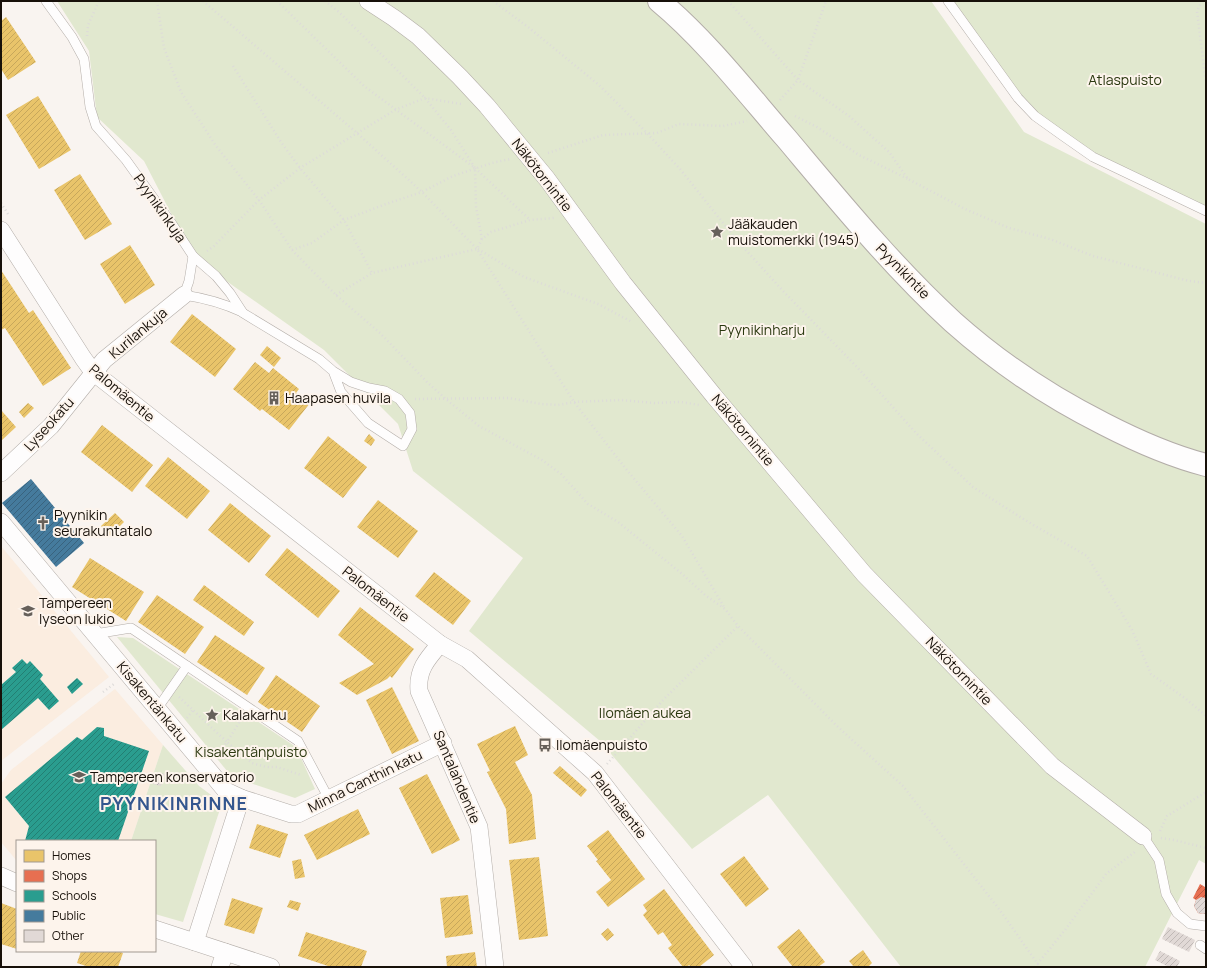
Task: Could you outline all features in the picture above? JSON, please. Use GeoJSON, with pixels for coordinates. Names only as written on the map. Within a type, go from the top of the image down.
{"type":"FeatureCollection","features":[{"type":"Feature","properties":{"kind":"street","name":"Näkötornintie"},"geometry":{"type":"LineString","coordinates":[[368,1],[418,36],[487,106],[531,159],[632,295],[714,396],[864,574],[1052,766],[1150,836]]}},
{"type":"Feature","properties":{"kind":"street","name":"Pyynikintie"},"geometry":{"type":"LineString","coordinates":[[659,1],[703,43],[873,241],[923,293],[988,352],[1054,398],[1085,415],[1160,450],[1183,459],[1206,465]]}},
{"type":"Feature","properties":{"kind":"street","name":"Palomäentie"},"geometry":{"type":"LineString","coordinates":[[1,230],[82,358],[93,372],[440,644],[467,659],[595,773],[744,967]]}},
{"type":"Feature","properties":{"kind":"street","name":"Kurilankuja"},"geometry":{"type":"LineString","coordinates":[[93,372],[104,360],[184,295]]}},
{"type":"Feature","properties":{"kind":"street","name":"Lyseokatu"},"geometry":{"type":"LineString","coordinates":[[1,473],[50,426],[93,372]]}},
{"type":"Feature","properties":{"kind":"street","name":"Kisakentänkatu"},"geometry":{"type":"LineString","coordinates":[[1,522],[226,791],[241,798]]}},
{"type":"Feature","properties":{"kind":"street","name":"Santalahdentie"},"geometry":{"type":"LineString","coordinates":[[440,644],[421,670],[418,681],[419,691],[479,827],[495,967]]}},
{"type":"Feature","properties":{"kind":"street","name":"Minna Canthin katu"},"geometry":{"type":"LineString","coordinates":[[241,798],[291,814],[298,814],[443,743]]}},
{"type":"Feature","properties":{"kind":"street"},"geometry":{"type":"LineString","coordinates":[[195,942],[241,798]]}},
{"type":"Feature","properties":{"kind":"street"},"geometry":{"type":"LineString","coordinates":[[1,876],[16,883]]}},
{"type":"Feature","properties":{"kind":"street"},"geometry":{"type":"LineString","coordinates":[[156,929],[195,942],[223,959],[271,967]]}},
{"type":"Feature","properties":{"kind":"lane","name":"Pyynikinkuja"},"geometry":{"type":"LineString","coordinates":[[46,1],[72,37],[84,60],[90,107],[96,126],[126,160],[193,256],[216,276],[230,293],[243,313],[319,359],[333,371],[351,382],[385,391],[399,399],[410,413],[412,429],[403,446],[368,423],[341,392],[333,371]]}},
{"type":"Feature","properties":{"kind":"lane"},"geometry":{"type":"LineString","coordinates":[[948,1],[1018,98],[1035,116],[1093,157],[1206,211]]}},
{"type":"Feature","properties":{"kind":"lane"},"geometry":{"type":"LineString","coordinates":[[193,256],[184,295],[203,298],[227,305],[243,313]]}},
{"type":"Feature","properties":{"kind":"lane"},"geometry":{"type":"LineString","coordinates":[[95,634],[131,628],[298,741],[328,799]]}},
{"type":"Feature","properties":{"kind":"lane"},"geometry":{"type":"LineString","coordinates":[[157,709],[186,666]]}},
{"type":"Feature","properties":{"kind":"lane"},"geometry":{"type":"LineString","coordinates":[[1150,836],[1160,860],[1166,894],[1176,913],[1190,924],[1206,926]]}},
{"type":"Feature","properties":{"kind":"path"},"geometry":{"type":"LineString","coordinates":[[84,60],[88,26],[99,1]]}},
{"type":"Feature","properties":{"kind":"path"},"geometry":{"type":"LineString","coordinates":[[157,1],[164,48],[182,92],[216,146],[259,200],[292,250],[336,295],[380,333],[428,383],[447,400],[479,426],[546,463],[561,474],[588,504],[618,522],[681,573],[705,595],[725,609]]}},
{"type":"Feature","properties":{"kind":"path"},"geometry":{"type":"LineString","coordinates":[[203,1],[357,133],[422,192],[477,249],[574,402],[626,469],[682,536],[725,609],[738,626],[838,727],[903,786],[999,909],[1040,967]]}},
{"type":"Feature","properties":{"kind":"path"},"geometry":{"type":"LineString","coordinates":[[278,1],[364,86],[475,168],[530,220]]}},
{"type":"Feature","properties":{"kind":"path"},"geometry":{"type":"LineString","coordinates":[[325,1],[340,13],[425,98],[451,130],[475,168],[476,207],[482,239]]}},
{"type":"Feature","properties":{"kind":"path"},"geometry":{"type":"LineString","coordinates":[[493,1],[528,27],[599,85],[647,133],[680,169],[735,238],[779,286],[856,366],[916,433],[972,487],[1087,556],[1132,630],[1151,674],[1186,699],[1206,716]]}},
{"type":"Feature","properties":{"kind":"path"},"geometry":{"type":"LineString","coordinates":[[728,1],[798,80],[855,121],[889,152],[908,179]]}},
{"type":"Feature","properties":{"kind":"path"},"geometry":{"type":"LineString","coordinates":[[766,115],[798,80],[826,1]]}},
{"type":"Feature","properties":{"kind":"path"},"geometry":{"type":"LineString","coordinates":[[1202,1],[1196,11],[1206,83]]}},
{"type":"Feature","properties":{"kind":"path"},"geometry":{"type":"LineString","coordinates":[[233,66],[280,142],[344,220],[372,273]]}},
{"type":"Feature","properties":{"kind":"path"},"geometry":{"type":"LineString","coordinates":[[193,256],[204,253],[214,246],[259,200],[300,168],[396,110],[425,98],[469,105],[487,106]]}},
{"type":"Feature","properties":{"kind":"path"},"geometry":{"type":"LineString","coordinates":[[292,250],[312,243],[344,220],[422,192],[453,176],[492,162],[514,158],[531,159],[603,135],[657,133],[679,124],[723,126],[753,120],[766,115],[781,113],[796,117],[817,127],[859,155],[965,209],[1009,228],[1050,239],[1093,256],[1189,281],[1206,283]]}},
{"type":"Feature","properties":{"kind":"path"},"geometry":{"type":"LineString","coordinates":[[477,249],[482,239],[491,232],[530,220],[574,216]]}},
{"type":"Feature","properties":{"kind":"path"},"geometry":{"type":"LineString","coordinates":[[336,295],[372,273],[477,249],[524,277],[598,304],[635,324]]}},
{"type":"Feature","properties":{"kind":"path"},"geometry":{"type":"LineString","coordinates":[[399,399],[447,400],[509,398],[541,404],[558,405],[574,402],[621,400],[654,403],[681,402],[700,405]]}},
{"type":"Feature","properties":{"kind":"path"},"geometry":{"type":"LineString","coordinates":[[603,768],[664,699],[738,626]]}},
{"type":"Feature","properties":{"kind":"path"},"geometry":{"type":"LineString","coordinates":[[103,692],[115,683]]}},
{"type":"Feature","properties":{"kind":"path"},"geometry":{"type":"LineString","coordinates":[[171,689],[226,742],[252,763],[266,767],[277,767],[320,782]]}},
{"type":"Feature","properties":{"kind":"path"},"geometry":{"type":"LineString","coordinates":[[208,769],[249,708]]}},
{"type":"Feature","properties":{"kind":"path"},"geometry":{"type":"LineString","coordinates":[[1034,967],[1065,930],[1106,874],[1141,847],[1167,816],[1206,792]]}},
{"type":"Feature","properties":{"kind":"path"},"geometry":{"type":"LineString","coordinates":[[1150,836],[1206,848]]}},
{"type":"Feature","properties":{"kind":"shaded area","name":"Tampereen lyseon lukio"},"geometry":{"type":"Polygon","coordinates":[[[1,546],[109,677],[1,761],[1,546]]]}},
{"type":"Feature","properties":{"kind":"shaded area","name":"Tampereen konservatorio"},"geometry":{"type":"Polygon","coordinates":[[[115,689],[163,745],[131,840],[16,840],[16,860],[1,842],[1,784],[11,770],[115,689]]]}},
{"type":"Feature","properties":{"kind":"green space","name":"Pyynikinharju"},"geometry":{"type":"Polygon","coordinates":[[[57,1],[931,1],[1024,132],[1206,224],[1206,864],[1199,860],[1145,967],[901,967],[768,795],[692,849],[600,741],[469,631],[523,558],[413,471],[398,424],[324,350],[194,258],[144,161],[97,117],[89,51],[57,1]]]}},
{"type":"Feature","properties":{"kind":"green space","name":"Atlaspuisto"},"geometry":{"type":"Polygon","coordinates":[[[950,1],[1206,1],[1206,214],[1040,124],[950,1]]]}},
{"type":"Feature","properties":{"kind":"green space","name":"Kisakentänpuisto"},"geometry":{"type":"Polygon","coordinates":[[[117,637],[133,638],[296,747],[315,789],[295,798],[232,777],[117,637]]]}},
{"type":"Feature","properties":{"kind":"green space"},"geometry":{"type":"Polygon","coordinates":[[[163,745],[199,786],[222,803],[183,922],[156,914],[156,840],[131,840],[163,745]]]}},
{"type":"Feature","properties":{"kind":"building: Homes"},"geometry":{"type":"Polygon","coordinates":[[[6,17],[36,62],[8,80],[1,69],[1,21],[6,17]]]}},
{"type":"Feature","properties":{"kind":"building: Homes"},"geometry":{"type":"Polygon","coordinates":[[[38,96],[71,150],[39,169],[6,115],[38,96]]]}},
{"type":"Feature","properties":{"kind":"building: Homes"},"geometry":{"type":"Polygon","coordinates":[[[80,174],[112,224],[85,240],[54,190],[80,174]]]}},
{"type":"Feature","properties":{"kind":"building: Homes"},"geometry":{"type":"Polygon","coordinates":[[[130,245],[155,285],[125,304],[100,264],[130,245]]]}},
{"type":"Feature","properties":{"kind":"building: Homes"},"geometry":{"type":"Polygon","coordinates":[[[1,270],[29,313],[33,310],[71,368],[43,386],[5,328],[1,330],[1,270]]]}},
{"type":"Feature","properties":{"kind":"building: Homes"},"geometry":{"type":"Polygon","coordinates":[[[192,314],[236,349],[215,377],[170,342],[192,314]]]}},
{"type":"Feature","properties":{"kind":"building: Homes"},"geometry":{"type":"Polygon","coordinates":[[[267,346],[281,358],[274,367],[260,355],[267,346]]]}},
{"type":"Feature","properties":{"kind":"building: Homes","name":"Haapasen huvila"},"geometry":{"type":"Polygon","coordinates":[[[255,362],[269,373],[273,368],[299,389],[296,393],[310,403],[289,430],[262,409],[260,411],[233,389],[255,362]]]}},
{"type":"Feature","properties":{"kind":"building: Homes"},"geometry":{"type":"Polygon","coordinates":[[[28,403],[34,408],[24,418],[19,412],[28,403]]]}},
{"type":"Feature","properties":{"kind":"building: Homes"},"geometry":{"type":"Polygon","coordinates":[[[1,410],[16,427],[1,441],[1,410]]]}},
{"type":"Feature","properties":{"kind":"building: Homes"},"geometry":{"type":"Polygon","coordinates":[[[102,425],[153,465],[132,492],[81,452],[102,425]]]}},
{"type":"Feature","properties":{"kind":"building: Homes"},"geometry":{"type":"Polygon","coordinates":[[[369,434],[375,440],[371,446],[364,441],[369,434]]]}},
{"type":"Feature","properties":{"kind":"building: Homes"},"geometry":{"type":"Polygon","coordinates":[[[328,436],[367,467],[343,498],[304,468],[328,436]]]}},
{"type":"Feature","properties":{"kind":"building: Homes"},"geometry":{"type":"Polygon","coordinates":[[[168,457],[210,491],[187,519],[145,486],[168,457]]]}},
{"type":"Feature","properties":{"kind":"building: Homes"},"geometry":{"type":"Polygon","coordinates":[[[378,500],[418,531],[398,558],[357,527],[378,500]]]}},
{"type":"Feature","properties":{"kind":"building: Homes"},"geometry":{"type":"Polygon","coordinates":[[[230,503],[271,536],[249,563],[208,530],[230,503]]]}},
{"type":"Feature","properties":{"kind":"building: Homes"},"geometry":{"type":"Polygon","coordinates":[[[115,513],[124,522],[110,536],[101,526],[115,513]]]}},
{"type":"Feature","properties":{"kind":"building: Homes"},"geometry":{"type":"Polygon","coordinates":[[[287,548],[340,591],[318,618],[265,575],[287,548]]]}},
{"type":"Feature","properties":{"kind":"building: Homes"},"geometry":{"type":"Polygon","coordinates":[[[90,558],[144,592],[126,621],[72,587],[90,558]]]}},
{"type":"Feature","properties":{"kind":"building: Homes"},"geometry":{"type":"Polygon","coordinates":[[[434,572],[471,601],[453,625],[415,596],[434,572]]]}},
{"type":"Feature","properties":{"kind":"building: Homes"},"geometry":{"type":"Polygon","coordinates":[[[204,585],[254,622],[244,636],[193,600],[204,585]]]}},
{"type":"Feature","properties":{"kind":"building: Homes"},"geometry":{"type":"Polygon","coordinates":[[[157,595],[204,627],[185,654],[138,622],[157,595]]]}},
{"type":"Feature","properties":{"kind":"building: Homes"},"geometry":{"type":"Polygon","coordinates":[[[360,607],[414,649],[392,678],[390,676],[357,695],[339,683],[374,664],[338,635],[360,607]]]}},
{"type":"Feature","properties":{"kind":"building: Homes"},"geometry":{"type":"Polygon","coordinates":[[[215,635],[265,668],[247,695],[197,662],[215,635]]]}},
{"type":"Feature","properties":{"kind":"building: Homes"},"geometry":{"type":"Polygon","coordinates":[[[276,675],[320,706],[302,732],[258,702],[276,675]]]}},
{"type":"Feature","properties":{"kind":"building: Homes"},"geometry":{"type":"Polygon","coordinates":[[[392,687],[419,741],[392,754],[366,700],[392,687]]]}},
{"type":"Feature","properties":{"kind":"building: Homes"},"geometry":{"type":"Polygon","coordinates":[[[515,726],[528,755],[515,762],[532,795],[536,839],[509,844],[506,809],[487,772],[490,771],[477,744],[515,726]]]}},
{"type":"Feature","properties":{"kind":"building: Homes"},"geometry":{"type":"Polygon","coordinates":[[[560,766],[587,790],[581,797],[553,773],[560,766]]]}},
{"type":"Feature","properties":{"kind":"building: Homes"},"geometry":{"type":"Polygon","coordinates":[[[427,774],[460,840],[432,854],[399,788],[427,774]]]}},
{"type":"Feature","properties":{"kind":"building: Homes"},"geometry":{"type":"Polygon","coordinates":[[[358,809],[370,834],[317,860],[304,835],[358,809]]]}},
{"type":"Feature","properties":{"kind":"building: Homes"},"geometry":{"type":"Polygon","coordinates":[[[257,824],[288,834],[280,858],[249,848],[257,824]]]}},
{"type":"Feature","properties":{"kind":"building: Homes"},"geometry":{"type":"Polygon","coordinates":[[[608,830],[645,879],[608,907],[596,892],[611,880],[596,861],[598,860],[587,846],[608,830]]]}},
{"type":"Feature","properties":{"kind":"building: Homes"},"geometry":{"type":"Polygon","coordinates":[[[744,856],[769,889],[746,907],[720,874],[744,856]]]}},
{"type":"Feature","properties":{"kind":"building: Homes"},"geometry":{"type":"Polygon","coordinates":[[[539,857],[548,936],[519,940],[509,860],[539,857]]]}},
{"type":"Feature","properties":{"kind":"building: Homes"},"geometry":{"type":"Polygon","coordinates":[[[301,859],[305,877],[295,879],[292,861],[301,859]]]}},
{"type":"Feature","properties":{"kind":"building: Homes"},"geometry":{"type":"Polygon","coordinates":[[[664,889],[714,955],[699,967],[691,967],[689,965],[687,967],[683,967],[668,948],[672,945],[663,932],[658,935],[643,915],[647,911],[643,905],[664,889]]]}},
{"type":"Feature","properties":{"kind":"building: Homes"},"geometry":{"type":"Polygon","coordinates":[[[468,895],[473,934],[445,938],[440,898],[468,895]]]}},
{"type":"Feature","properties":{"kind":"building: Homes"},"geometry":{"type":"Polygon","coordinates":[[[232,898],[263,908],[254,934],[224,925],[232,898]]]}},
{"type":"Feature","properties":{"kind":"building: Homes"},"geometry":{"type":"Polygon","coordinates":[[[290,900],[301,903],[298,911],[287,907],[290,900]]]}},
{"type":"Feature","properties":{"kind":"building: Homes"},"geometry":{"type":"Polygon","coordinates":[[[1,903],[16,909],[16,949],[1,944],[1,903]]]}},
{"type":"Feature","properties":{"kind":"building: Homes"},"geometry":{"type":"Polygon","coordinates":[[[608,928],[614,935],[607,941],[601,934],[608,928]]]}},
{"type":"Feature","properties":{"kind":"building: Homes"},"geometry":{"type":"Polygon","coordinates":[[[799,929],[825,962],[818,967],[793,967],[777,947],[799,929]]]}},
{"type":"Feature","properties":{"kind":"building: Homes"},"geometry":{"type":"Polygon","coordinates":[[[306,932],[367,951],[361,967],[331,967],[298,956],[306,932]]]}},
{"type":"Feature","properties":{"kind":"building: Homes"},"geometry":{"type":"Polygon","coordinates":[[[863,950],[872,963],[868,967],[854,967],[849,961],[863,950]]]}},
{"type":"Feature","properties":{"kind":"building: Homes"},"geometry":{"type":"Polygon","coordinates":[[[81,952],[123,953],[118,967],[89,967],[77,963],[81,952]]]}},
{"type":"Feature","properties":{"kind":"building: Homes"},"geometry":{"type":"Polygon","coordinates":[[[475,952],[477,967],[447,967],[446,956],[475,952]]]}},
{"type":"Feature","properties":{"kind":"building: Shops"},"geometry":{"type":"Polygon","coordinates":[[[1200,884],[1205,887],[1206,884],[1206,913],[1203,914],[1198,913],[1194,906],[1196,900],[1193,898],[1200,884]]]}},
{"type":"Feature","properties":{"kind":"building: Schools"},"geometry":{"type":"Polygon","coordinates":[[[22,659],[27,664],[30,661],[43,675],[40,679],[59,701],[49,710],[38,698],[1,730],[1,685],[16,672],[12,668],[22,659]]]}},
{"type":"Feature","properties":{"kind":"building: Schools"},"geometry":{"type":"Polygon","coordinates":[[[77,678],[83,684],[72,694],[67,687],[77,678]]]}},
{"type":"Feature","properties":{"kind":"building: Schools","name":"Tampereen konservatorio"},"geometry":{"type":"Polygon","coordinates":[[[97,727],[104,728],[104,736],[149,751],[118,840],[25,840],[29,826],[5,797],[77,737],[82,740],[97,727]]]}},
{"type":"Feature","properties":{"kind":"building: Public","name":"Pyynikin seurakuntatalo"},"geometry":{"type":"Polygon","coordinates":[[[31,479],[84,543],[56,567],[2,503],[31,479]]]}},
{"type":"Feature","properties":{"kind":"building: Other"},"geometry":{"type":"Polygon","coordinates":[[[157,772],[165,774],[161,786],[153,784],[157,772]]]}},
{"type":"Feature","properties":{"kind":"building: Other"},"geometry":{"type":"Polygon","coordinates":[[[1201,897],[1206,898],[1206,913],[1203,914],[1198,913],[1194,906],[1196,900],[1201,897]]]}},
{"type":"Feature","properties":{"kind":"building: Other"},"geometry":{"type":"Polygon","coordinates":[[[1168,927],[1195,940],[1189,952],[1162,939],[1168,927]]]}},
{"type":"Feature","properties":{"kind":"building: Other"},"geometry":{"type":"Polygon","coordinates":[[[1160,951],[1180,961],[1177,967],[1169,967],[1155,960],[1160,951]]]}},
{"type":"Feature","properties":{"kind":"place","name":"Jääkauden muistomerkki (1945)"},"geometry":{"type":"Point","coordinates":[717,232]}},
{"type":"Feature","properties":{"kind":"place","name":"Haapasen huvila"},"geometry":{"type":"Point","coordinates":[274,398]}},
{"type":"Feature","properties":{"kind":"place","name":"Pyynikin seurakuntatalo"},"geometry":{"type":"Point","coordinates":[43,523]}},
{"type":"Feature","properties":{"kind":"place","name":"Tampereen lyseon lukio"},"geometry":{"type":"Point","coordinates":[28,611]}},
{"type":"Feature","properties":{"kind":"place","name":"Kalakarhu"},"geometry":{"type":"Point","coordinates":[212,715]}},
{"type":"Feature","properties":{"kind":"place","name":"Ilomäenpuisto"},"geometry":{"type":"Point","coordinates":[545,745]}},
{"type":"Feature","properties":{"kind":"place","name":"Tampereen konservatorio"},"geometry":{"type":"Point","coordinates":[79,777]}},
{"type":"Feature","properties":{"kind":"district","name":"PYYNIKINRINNE"},"geometry":{"type":"Point","coordinates":[174,804]}},
{"type":"Feature","properties":{"kind":"park label","name":"Ilomäen aukea"},"geometry":{"type":"Point","coordinates":[645,713]}}]}
